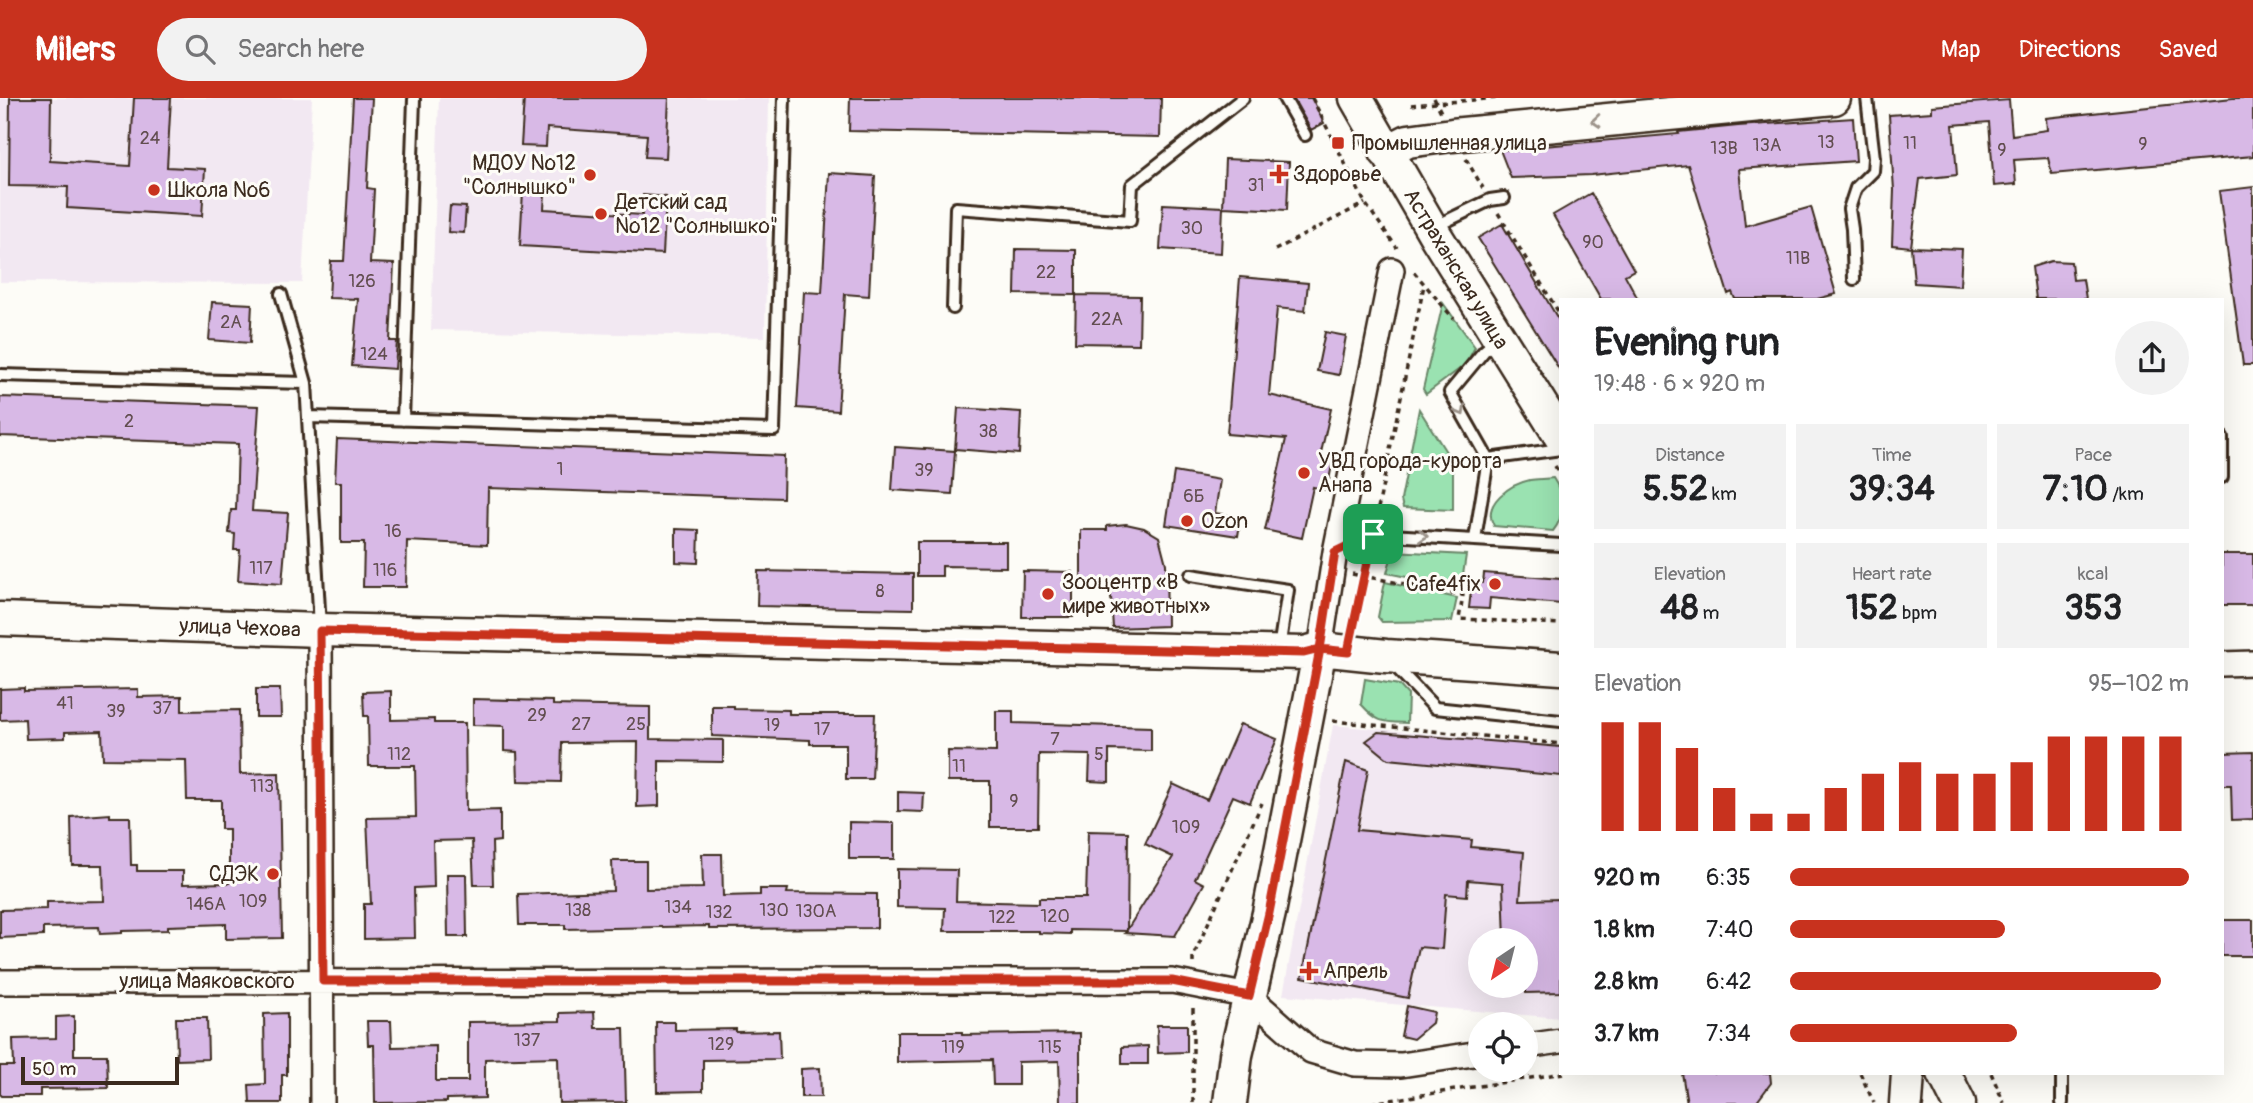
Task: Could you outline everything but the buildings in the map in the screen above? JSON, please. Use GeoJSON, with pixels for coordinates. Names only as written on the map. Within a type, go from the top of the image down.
{"type":"FeatureCollection","features":[{"type":"Feature","properties":{"kind":"street","name":"Астраханская улица"},"geometry":{"type":"LineString","coordinates":[[1356,98],[1498,339],[1554,444]]}},
{"type":"Feature","properties":{"kind":"street"},"geometry":{"type":"LineString","coordinates":[[1386,152],[1408,141],[1452,135],[1835,98]]}},
{"type":"Feature","properties":{"kind":"street"},"geometry":{"type":"LineString","coordinates":[[1230,1103],[1249,996],[1334,650],[1333,561],[1401,264]]}},
{"type":"Feature","properties":{"kind":"street","name":"улица Чехова"},"geometry":{"type":"LineString","coordinates":[[0,619],[320,631],[1304,653],[1334,650],[1559,668]]}},
{"type":"Feature","properties":{"kind":"street"},"geometry":{"type":"LineString","coordinates":[[320,631],[322,1103]]}},
{"type":"Feature","properties":{"kind":"street"},"geometry":{"type":"LineString","coordinates":[[2224,664],[2253,663]]}},
{"type":"Feature","properties":{"kind":"street","name":"улица Маяковского"},"geometry":{"type":"LineString","coordinates":[[0,982],[1172,981],[1249,996]]}},
{"type":"Feature","properties":{"kind":"street"},"geometry":{"type":"LineString","coordinates":[[1249,996],[1311,1051],[1355,1063],[1401,1065],[1468,1055]]}},
{"type":"Feature","properties":{"kind":"street"},"geometry":{"type":"LineString","coordinates":[[1538,1044],[1559,1041]]}},
{"type":"Feature","properties":{"kind":"street"},"geometry":{"type":"LineString","coordinates":[[1906,1103],[1908,1075]]}},
{"type":"Feature","properties":{"kind":"street"},"geometry":{"type":"LineString","coordinates":[[1945,1075],[1959,1103]]}},
{"type":"Feature","properties":{"kind":"lane"},"geometry":{"type":"LineString","coordinates":[[308,417],[774,430],[784,98]]}},
{"type":"Feature","properties":{"kind":"lane"},"geometry":{"type":"LineString","coordinates":[[953,308],[956,208],[1130,221],[1132,185],[1243,98]]}},
{"type":"Feature","properties":{"kind":"lane"},"geometry":{"type":"LineString","coordinates":[[1284,98],[1305,135]]}},
{"type":"Feature","properties":{"kind":"lane"},"geometry":{"type":"LineString","coordinates":[[1854,279],[1849,209],[1856,188],[1873,171],[1874,158],[1867,98]]}},
{"type":"Feature","properties":{"kind":"lane"},"geometry":{"type":"LineString","coordinates":[[403,420],[414,99]]}},
{"type":"Feature","properties":{"kind":"lane"},"geometry":{"type":"LineString","coordinates":[[1431,228],[1490,200],[1504,198]]}},
{"type":"Feature","properties":{"kind":"lane"},"geometry":{"type":"LineString","coordinates":[[281,294],[306,383],[320,631]]}},
{"type":"Feature","properties":{"kind":"lane"},"geometry":{"type":"LineString","coordinates":[[1475,539],[1488,459],[1450,392],[1484,351],[1498,339]]}},
{"type":"Feature","properties":{"kind":"lane"},"geometry":{"type":"LineString","coordinates":[[0,375],[306,383]]}},
{"type":"Feature","properties":{"kind":"lane"},"geometry":{"type":"LineString","coordinates":[[1488,459],[1554,444]]}},
{"type":"Feature","properties":{"kind":"lane"},"geometry":{"type":"LineString","coordinates":[[1333,561],[1373,534],[1559,545]]}},
{"type":"Feature","properties":{"kind":"lane"},"geometry":{"type":"LineString","coordinates":[[1191,575],[1288,590],[1278,652]]}},
{"type":"Feature","properties":{"kind":"lane"},"geometry":{"type":"LineString","coordinates":[[1386,656],[1435,708],[1559,721]]}},
{"type":"Feature","properties":{"kind":"lane"},"geometry":{"type":"LineString","coordinates":[[2062,1075],[2062,1103]]}},
{"type":"Feature","properties":{"kind":"path"},"geometry":{"type":"LineString","coordinates":[[1312,98],[1365,203],[1401,264],[1458,323]]}},
{"type":"Feature","properties":{"kind":"path"},"geometry":{"type":"LineString","coordinates":[[1410,106],[1498,98]]}},
{"type":"Feature","properties":{"kind":"path"},"geometry":{"type":"LineString","coordinates":[[1275,250],[1365,203]]}},
{"type":"Feature","properties":{"kind":"path"},"geometry":{"type":"LineString","coordinates":[[1334,650],[1365,576],[1424,285]]}},
{"type":"Feature","properties":{"kind":"path"},"geometry":{"type":"LineString","coordinates":[[1554,444],[1559,467]]}},
{"type":"Feature","properties":{"kind":"path"},"geometry":{"type":"LineString","coordinates":[[1333,561],[1365,576],[1463,595],[1459,619],[1559,624]]}},
{"type":"Feature","properties":{"kind":"path"},"geometry":{"type":"LineString","coordinates":[[1333,721],[1559,744]]}},
{"type":"Feature","properties":{"kind":"path"},"geometry":{"type":"LineString","coordinates":[[1193,1103],[1193,957],[1262,802]]}},
{"type":"Feature","properties":{"kind":"path"},"geometry":{"type":"LineString","coordinates":[[1371,1103],[1559,1074]]}},
{"type":"Feature","properties":{"kind":"path"},"geometry":{"type":"LineString","coordinates":[[1861,1075],[1874,1103]]}},
{"type":"Feature","properties":{"kind":"path"},"geometry":{"type":"LineString","coordinates":[[1992,1075],[2004,1103]]}},
{"type":"Feature","properties":{"kind":"shaded area","name":"Школа №6"},"geometry":{"type":"Polygon","coordinates":[[[0,98],[312,98],[302,283],[0,282],[0,98]]]}},
{"type":"Feature","properties":{"kind":"shaded area","name":"Детский сад №12 \"Солнышко\""},"geometry":{"type":"Polygon","coordinates":[[[439,98],[769,98],[765,337],[431,330],[439,98]]]}},
{"type":"Feature","properties":{"kind":"shaded area"},"geometry":{"type":"Polygon","coordinates":[[[1333,725],[1559,746],[1559,1018],[1538,1016],[1538,1012],[1488,1012],[1283,995],[1333,725]]]}},
{"type":"Feature","properties":{"kind":"green space"},"geometry":{"type":"Polygon","coordinates":[[[1443,303],[1475,347],[1466,364],[1426,394],[1423,389],[1443,303]]]}},
{"type":"Feature","properties":{"kind":"green space"},"geometry":{"type":"Polygon","coordinates":[[[1419,409],[1453,463],[1453,510],[1403,508],[1401,500],[1419,409]]]}},
{"type":"Feature","properties":{"kind":"green space"},"geometry":{"type":"Polygon","coordinates":[[[1553,478],[1559,491],[1559,520],[1553,531],[1494,526],[1491,510],[1495,502],[1507,490],[1530,480],[1553,478]]]}},
{"type":"Feature","properties":{"kind":"green space"},"geometry":{"type":"Polygon","coordinates":[[[1393,551],[1466,555],[1461,588],[1387,573],[1393,551]]]}},
{"type":"Feature","properties":{"kind":"green space"},"geometry":{"type":"Polygon","coordinates":[[[1385,582],[1457,598],[1452,621],[1382,622],[1378,617],[1385,582]]]}},
{"type":"Feature","properties":{"kind":"green space"},"geometry":{"type":"Polygon","coordinates":[[[1365,679],[1399,685],[1408,695],[1407,723],[1376,718],[1361,704],[1365,679]]]}},
{"type":"Feature","properties":{"kind":"place","name":"Промышленная улица"},"geometry":{"type":"Point","coordinates":[1338,143]}},
{"type":"Feature","properties":{"kind":"place","name":"Здоровье"},"geometry":{"type":"Point","coordinates":[1279,174]}},
{"type":"Feature","properties":{"kind":"place","name":"МДОУ №12 \"Солнышко\""},"geometry":{"type":"Point","coordinates":[590,175]}},
{"type":"Feature","properties":{"kind":"place","name":"Школа №6"},"geometry":{"type":"Point","coordinates":[154,190]}},
{"type":"Feature","properties":{"kind":"place","name":"Детский сад №12 \"Солнышко\""},"geometry":{"type":"Point","coordinates":[601,214]}},
{"type":"Feature","properties":{"kind":"place","name":"УВД города-курорта Анапа"},"geometry":{"type":"Point","coordinates":[1304,473]}},
{"type":"Feature","properties":{"kind":"place","name":"Ozon"},"geometry":{"type":"Point","coordinates":[1187,521]}},
{"type":"Feature","properties":{"kind":"place","name":"Cafe4fix"},"geometry":{"type":"Point","coordinates":[1495,584]}},
{"type":"Feature","properties":{"kind":"place","name":"Зооцентр «В мире животных»"},"geometry":{"type":"Point","coordinates":[1048,594]}},
{"type":"Feature","properties":{"kind":"place","name":"СДЭК"},"geometry":{"type":"Point","coordinates":[273,874]}},
{"type":"Feature","properties":{"kind":"place","name":"Апрель"},"geometry":{"type":"Point","coordinates":[1309,971]}},
{"type":"Feature","properties":{"kind":"route"},"geometry":{"type":"LineString","coordinates":[[1373,534],[1335,552],[1320,649],[1304,653],[1179,648],[320,631],[323,981],[1172,981],[1249,996],[1269,913],[1320,649],[1348,652],[1373,534]]}}]}
